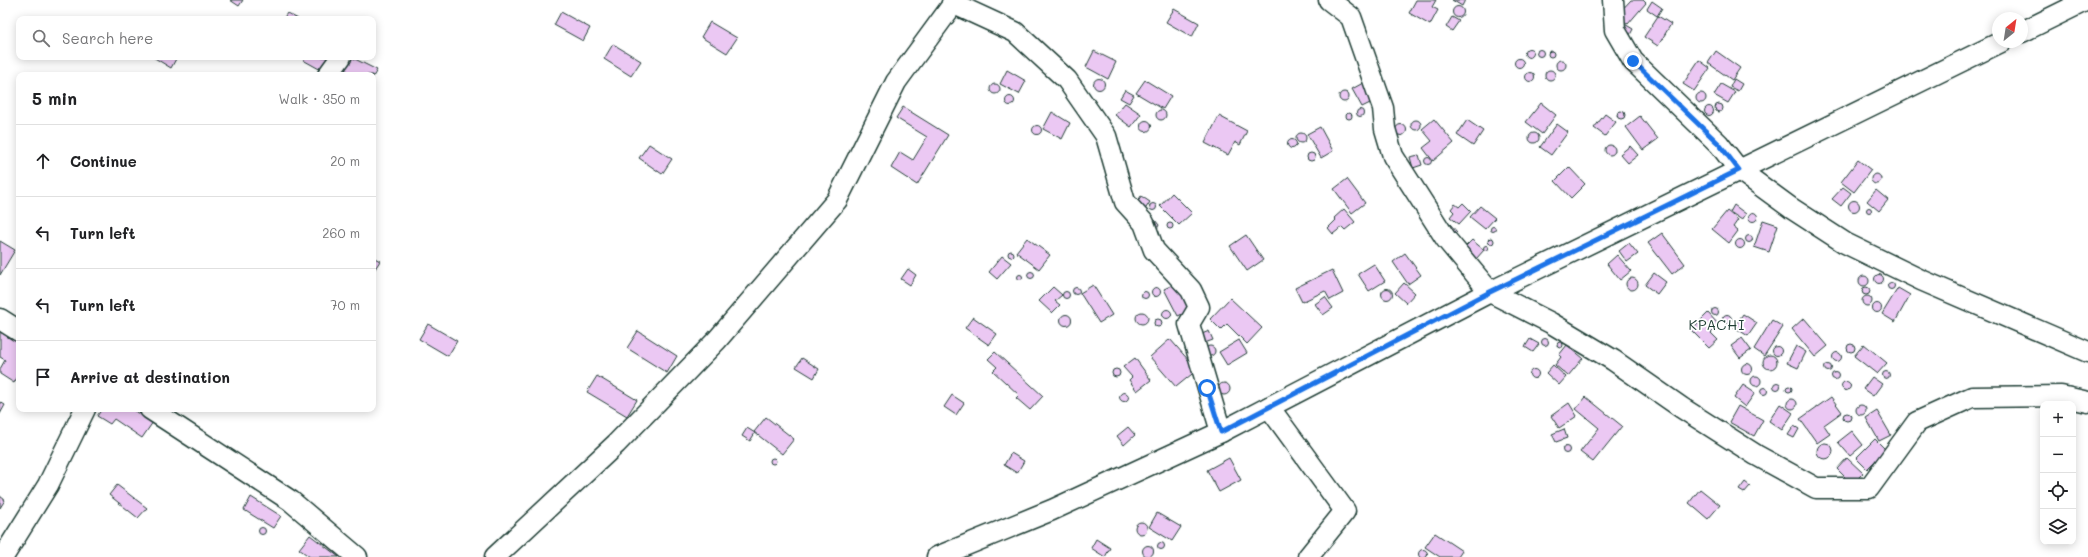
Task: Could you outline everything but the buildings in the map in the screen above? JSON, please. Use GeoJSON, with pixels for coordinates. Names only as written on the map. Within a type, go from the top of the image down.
{"type":"FeatureCollection","features":[{"type":"Feature","properties":{"kind":"street"},"geometry":{"type":"LineString","coordinates":[[1329,0],[1351,17],[1382,102],[1385,129],[1393,156],[1446,240],[1490,292],[1550,323],[1613,360],[1682,408],[1756,456],[1816,488],[1869,488],[1917,422],[1972,397],[2061,396],[2088,402]]}},
{"type":"Feature","properties":{"kind":"street"},"geometry":{"type":"LineString","coordinates":[[1613,0],[1615,30],[1633,61],[1719,144],[1739,170],[1791,208],[1845,243],[1921,280],[2088,352]]}},
{"type":"Feature","properties":{"kind":"street"},"geometry":{"type":"LineString","coordinates":[[2028,29],[2087,0]]}},
{"type":"Feature","properties":{"kind":"street"},"geometry":{"type":"LineString","coordinates":[[495,557],[616,444],[717,340],[837,200],[896,82],[954,2],[1014,32],[1066,80],[1106,136],[1125,202],[1144,223],[1154,250],[1191,290],[1199,307],[1189,324],[1221,432]]}},
{"type":"Feature","properties":{"kind":"street"},"geometry":{"type":"LineString","coordinates":[[937,557],[1052,510],[1221,432],[1490,292],[1992,46]]}},
{"type":"Feature","properties":{"kind":"street"},"geometry":{"type":"LineString","coordinates":[[330,72],[339,60]]}},
{"type":"Feature","properties":{"kind":"street"},"geometry":{"type":"LineString","coordinates":[[0,319],[16,328]]}},
{"type":"Feature","properties":{"kind":"street"},"geometry":{"type":"LineString","coordinates":[[1269,407],[1345,511],[1308,557]]}},
{"type":"Feature","properties":{"kind":"street"},"geometry":{"type":"LineString","coordinates":[[3,557],[48,485],[84,412]]}},
{"type":"Feature","properties":{"kind":"street"},"geometry":{"type":"LineString","coordinates":[[155,412],[292,501],[357,557]]}},
{"type":"Feature","properties":{"kind":"district","name":"KPACHI"},"geometry":{"type":"Point","coordinates":[1717,324]}},
{"type":"Feature","properties":{"kind":"route"},"geometry":{"type":"LineString","coordinates":[[1207,388],[1221,432],[1490,292],[1739,170],[1719,144],[1698,122],[1633,61]]}}]}
